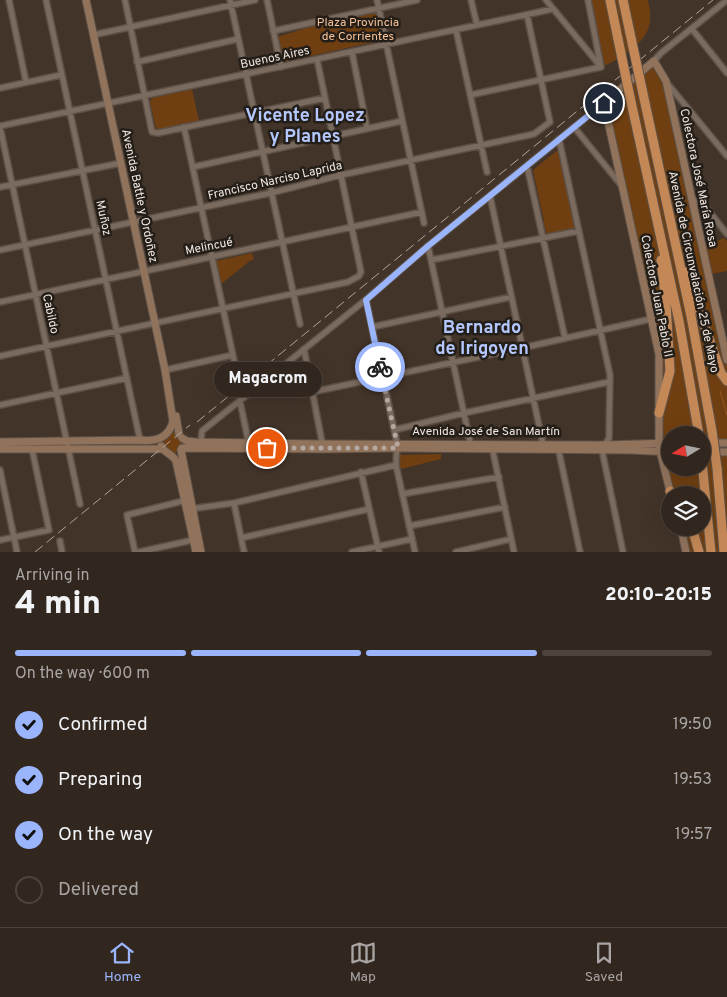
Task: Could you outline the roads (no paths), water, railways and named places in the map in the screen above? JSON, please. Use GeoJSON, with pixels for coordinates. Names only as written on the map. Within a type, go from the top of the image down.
{"type":"FeatureCollection","features":[{"type":"Feature","properties":{"kind":"highway","name":"Avenida de Circunvalación 25 de Mayo"},"geometry":{"type":"LineString","coordinates":[[610,0],[679,321],[697,426]]}},
{"type":"Feature","properties":{"kind":"highway","name":"Avenida de Circunvalación 25 de Mayo"},"geometry":{"type":"LineString","coordinates":[[623,0],[672,229],[712,431],[724,552]]}},
{"type":"Feature","properties":{"kind":"highway"},"geometry":{"type":"LineString","coordinates":[[650,186],[666,303],[670,354],[670,371],[659,413]]}},
{"type":"Feature","properties":{"kind":"highway"},"geometry":{"type":"LineString","coordinates":[[672,229],[721,373],[727,382]]}},
{"type":"Feature","properties":{"kind":"highway"},"geometry":{"type":"LineString","coordinates":[[704,476],[711,552]]}},
{"type":"Feature","properties":{"kind":"highway"},"geometry":{"type":"LineString","coordinates":[[694,536],[699,552]]}},
{"type":"Feature","properties":{"kind":"main road","name":"Avenida Battle y Ordoñez"},"geometry":{"type":"LineString","coordinates":[[86,0],[170,396],[173,421],[172,427],[164,434]]}},
{"type":"Feature","properties":{"kind":"main road","name":"Colectora José María Rosa"},"geometry":{"type":"LineString","coordinates":[[654,61],[666,81],[690,197],[724,329],[727,360]]}},
{"type":"Feature","properties":{"kind":"main road"},"geometry":{"type":"LineString","coordinates":[[604,103],[654,61]]}},
{"type":"Feature","properties":{"kind":"main road","name":"Colectora Juan Pablo II"},"geometry":{"type":"LineString","coordinates":[[604,103],[659,354],[659,443],[669,486]]}},
{"type":"Feature","properties":{"kind":"main road","name":"Avenida Battle y Ordoñez"},"geometry":{"type":"LineString","coordinates":[[170,396],[181,436]]}},
{"type":"Feature","properties":{"kind":"main road"},"geometry":{"type":"LineString","coordinates":[[0,449],[32,450],[140,440],[152,442],[158,440],[164,434],[173,431],[181,436],[187,500]]}},
{"type":"Feature","properties":{"kind":"main road"},"geometry":{"type":"LineString","coordinates":[[162,449],[161,444],[164,434]]}},
{"type":"Feature","properties":{"kind":"main road","name":"Avenida José de San Martín"},"geometry":{"type":"LineString","coordinates":[[181,436],[187,441],[323,447],[604,447],[659,443]]}},
{"type":"Feature","properties":{"kind":"main road"},"geometry":{"type":"LineString","coordinates":[[0,442],[162,449],[174,456],[176,461],[201,552]]}},
{"type":"Feature","properties":{"kind":"main road"},"geometry":{"type":"LineString","coordinates":[[711,443],[727,443]]}},
{"type":"Feature","properties":{"kind":"main road","name":"Avenida José de San Martín"},"geometry":{"type":"LineString","coordinates":[[492,446],[543,444],[558,447]]}},
{"type":"Feature","properties":{"kind":"main road","name":"Avenida José de San Martín"},"geometry":{"type":"LineString","coordinates":[[181,449],[249,445]]}},
{"type":"Feature","properties":{"kind":"main road","name":"Avenida José de San Martín"},"geometry":{"type":"LineString","coordinates":[[604,447],[660,452]]}},
{"type":"Feature","properties":{"kind":"main road"},"geometry":{"type":"LineString","coordinates":[[169,454],[181,449]]}},
{"type":"Feature","properties":{"kind":"main road"},"geometry":{"type":"LineString","coordinates":[[711,452],[727,452]]}},
{"type":"Feature","properties":{"kind":"main road"},"geometry":{"type":"LineString","coordinates":[[189,509],[196,552]]}},
{"type":"Feature","properties":{"kind":"main road"},"geometry":{"type":"LineString","coordinates":[[683,536],[686,552]]}},
{"type":"Feature","properties":{"kind":"street"},"geometry":{"type":"LineString","coordinates":[[9,0],[26,82]]}},
{"type":"Feature","properties":{"kind":"street","name":"Muñoz"},"geometry":{"type":"LineString","coordinates":[[46,0],[140,440]]}},
{"type":"Feature","properties":{"kind":"street"},"geometry":{"type":"LineString","coordinates":[[124,0],[150,129],[154,133],[325,98]]}},
{"type":"Feature","properties":{"kind":"street"},"geometry":{"type":"LineString","coordinates":[[94,35],[231,3],[255,0]]}},
{"type":"Feature","properties":{"kind":"street"},"geometry":{"type":"LineString","coordinates":[[267,0],[281,67]]}},
{"type":"Feature","properties":{"kind":"street"},"geometry":{"type":"LineString","coordinates":[[377,0],[424,223]]}},
{"type":"Feature","properties":{"kind":"street"},"geometry":{"type":"LineString","coordinates":[[273,30],[417,0]]}},
{"type":"Feature","properties":{"kind":"street"},"geometry":{"type":"LineString","coordinates":[[471,0],[477,25]]}},
{"type":"Feature","properties":{"kind":"street"},"geometry":{"type":"LineString","coordinates":[[546,0],[601,67]]}},
{"type":"Feature","properties":{"kind":"street"},"geometry":{"type":"LineString","coordinates":[[586,0],[601,67]]}},
{"type":"Feature","properties":{"kind":"street"},"geometry":{"type":"LineString","coordinates":[[654,61],[661,53],[727,0]]}},
{"type":"Feature","properties":{"kind":"street"},"geometry":{"type":"LineString","coordinates":[[231,3],[300,324]]}},
{"type":"Feature","properties":{"kind":"street","name":"Buenos Aires"},"geometry":{"type":"LineString","coordinates":[[0,127],[553,9]]}},
{"type":"Feature","properties":{"kind":"street"},"geometry":{"type":"LineString","coordinates":[[527,15],[541,80]]}},
{"type":"Feature","properties":{"kind":"street"},"geometry":{"type":"LineString","coordinates":[[692,29],[727,73]]}},
{"type":"Feature","properties":{"kind":"street"},"geometry":{"type":"LineString","coordinates":[[456,30],[487,172]]}},
{"type":"Feature","properties":{"kind":"street"},"geometry":{"type":"LineString","coordinates":[[137,62],[238,39]]}},
{"type":"Feature","properties":{"kind":"street"},"geometry":{"type":"LineString","coordinates":[[352,52],[368,128]]}},
{"type":"Feature","properties":{"kind":"street"},"geometry":{"type":"LineString","coordinates":[[0,356],[348,282],[359,276],[361,272],[317,59]]}},
{"type":"Feature","properties":{"kind":"street"},"geometry":{"type":"LineString","coordinates":[[470,95],[601,67]]}},
{"type":"Feature","properties":{"kind":"street"},"geometry":{"type":"LineString","coordinates":[[0,88],[61,75]]}},
{"type":"Feature","properties":{"kind":"street","name":"Francisco Narciso Laprida"},"geometry":{"type":"LineString","coordinates":[[0,250],[272,193],[534,134],[550,122],[541,80]]}},
{"type":"Feature","properties":{"kind":"street"},"geometry":{"type":"LineString","coordinates":[[666,81],[727,156]]}},
{"type":"Feature","properties":{"kind":"street"},"geometry":{"type":"LineString","coordinates":[[201,442],[202,431],[366,300],[428,246],[604,103]]}},
{"type":"Feature","properties":{"kind":"street"},"geometry":{"type":"LineString","coordinates":[[194,167],[402,121]]}},
{"type":"Feature","properties":{"kind":"street","name":"Cabildo"},"geometry":{"type":"LineString","coordinates":[[0,127],[80,504]]}},
{"type":"Feature","properties":{"kind":"street"},"geometry":{"type":"LineString","coordinates":[[184,127],[237,374]]}},
{"type":"Feature","properties":{"kind":"street"},"geometry":{"type":"LineString","coordinates":[[574,127],[622,185]]}},
{"type":"Feature","properties":{"kind":"street"},"geometry":{"type":"LineString","coordinates":[[560,139],[610,375],[608,438],[604,447],[623,552]]}},
{"type":"Feature","properties":{"kind":"street"},"geometry":{"type":"LineString","coordinates":[[0,187],[121,163]]}},
{"type":"Feature","properties":{"kind":"street"},"geometry":{"type":"LineString","coordinates":[[527,166],[565,338]]}},
{"type":"Feature","properties":{"kind":"street"},"geometry":{"type":"LineString","coordinates":[[490,196],[543,444]]}},
{"type":"Feature","properties":{"kind":"street"},"geometry":{"type":"LineString","coordinates":[[690,197],[704,205],[727,234]]}},
{"type":"Feature","properties":{"kind":"street","name":"Melincué"},"geometry":{"type":"LineString","coordinates":[[0,302],[422,212]]}},
{"type":"Feature","properties":{"kind":"street"},"geometry":{"type":"LineString","coordinates":[[431,260],[579,231]]}},
{"type":"Feature","properties":{"kind":"street"},"geometry":{"type":"LineString","coordinates":[[428,246],[471,446]]}},
{"type":"Feature","properties":{"kind":"street"},"geometry":{"type":"LineString","coordinates":[[372,326],[511,297]]}},
{"type":"Feature","properties":{"kind":"street"},"geometry":{"type":"LineString","coordinates":[[366,300],[394,430],[397,446],[396,465],[415,552]]}},
{"type":"Feature","properties":{"kind":"street"},"geometry":{"type":"LineString","coordinates":[[312,392],[651,319]]}},
{"type":"Feature","properties":{"kind":"street"},"geometry":{"type":"LineString","coordinates":[[304,349],[323,447]]}},
{"type":"Feature","properties":{"kind":"street"},"geometry":{"type":"LineString","coordinates":[[165,370],[233,355]]}},
{"type":"Feature","properties":{"kind":"street"},"geometry":{"type":"LineString","coordinates":[[0,406],[127,378]]}},
{"type":"Feature","properties":{"kind":"street"},"geometry":{"type":"LineString","coordinates":[[394,430],[609,382]]}},
{"type":"Feature","properties":{"kind":"street"},"geometry":{"type":"LineString","coordinates":[[240,402],[249,445]]}},
{"type":"Feature","properties":{"kind":"street"},"geometry":{"type":"LineString","coordinates":[[492,446],[514,552]]}},
{"type":"Feature","properties":{"kind":"street"},"geometry":{"type":"LineString","coordinates":[[558,447],[580,552]]}},
{"type":"Feature","properties":{"kind":"street"},"geometry":{"type":"LineString","coordinates":[[0,540],[49,530],[32,450]]}},
{"type":"Feature","properties":{"kind":"street"},"geometry":{"type":"LineString","coordinates":[[189,509],[234,503],[396,465]]}},
{"type":"Feature","properties":{"kind":"street"},"geometry":{"type":"LineString","coordinates":[[0,470],[17,552]]}},
{"type":"Feature","properties":{"kind":"street"},"geometry":{"type":"LineString","coordinates":[[361,472],[378,549]]}},
{"type":"Feature","properties":{"kind":"street"},"geometry":{"type":"LineString","coordinates":[[402,494],[499,477]]}},
{"type":"Feature","properties":{"kind":"street"},"geometry":{"type":"LineString","coordinates":[[135,552],[127,515],[187,500]]}},
{"type":"Feature","properties":{"kind":"street"},"geometry":{"type":"LineString","coordinates":[[234,503],[244,552]]}},
{"type":"Feature","properties":{"kind":"street"},"geometry":{"type":"LineString","coordinates":[[409,526],[505,507]]}},
{"type":"Feature","properties":{"kind":"street"},"geometry":{"type":"LineString","coordinates":[[242,538],[369,509]]}},
{"type":"Feature","properties":{"kind":"street"},"geometry":{"type":"LineString","coordinates":[[352,552],[378,549],[412,539]]}},
{"type":"Feature","properties":{"kind":"street"},"geometry":{"type":"LineString","coordinates":[[456,552],[511,539]]}},
{"type":"Feature","properties":{"kind":"street"},"geometry":{"type":"LineString","coordinates":[[139,552],[193,540]]}},
{"type":"Feature","properties":{"kind":"street"},"geometry":{"type":"LineString","coordinates":[[60,541],[62,552]]}},
{"type":"Feature","properties":{"kind":"waterway"},"geometry":{"type":"LineString","coordinates":[[720,391],[727,415]]}},
{"type":"Feature","properties":{"kind":"railway"},"geometry":{"type":"LineString","coordinates":[[197,422],[713,0]]}},
{"type":"Feature","properties":{"kind":"railway"},"geometry":{"type":"LineString","coordinates":[[35,552],[190,425]]}},
{"type":"Feature","properties":{"kind":"place","name":"Magacrom"},"geometry":{"type":"Point","coordinates":[267,448]}},
{"type":"Feature","properties":{"kind":"district","name":"Vicente Lopez y Planes"},"geometry":{"type":"Point","coordinates":[305,126]}},
{"type":"Feature","properties":{"kind":"district","name":"Bernardo de Irigoyen"},"geometry":{"type":"Point","coordinates":[482,338]}},
{"type":"Feature","properties":{"kind":"park label","name":"Plaza Provincia de Corrientes"},"geometry":{"type":"Point","coordinates":[358,30]}}]}
